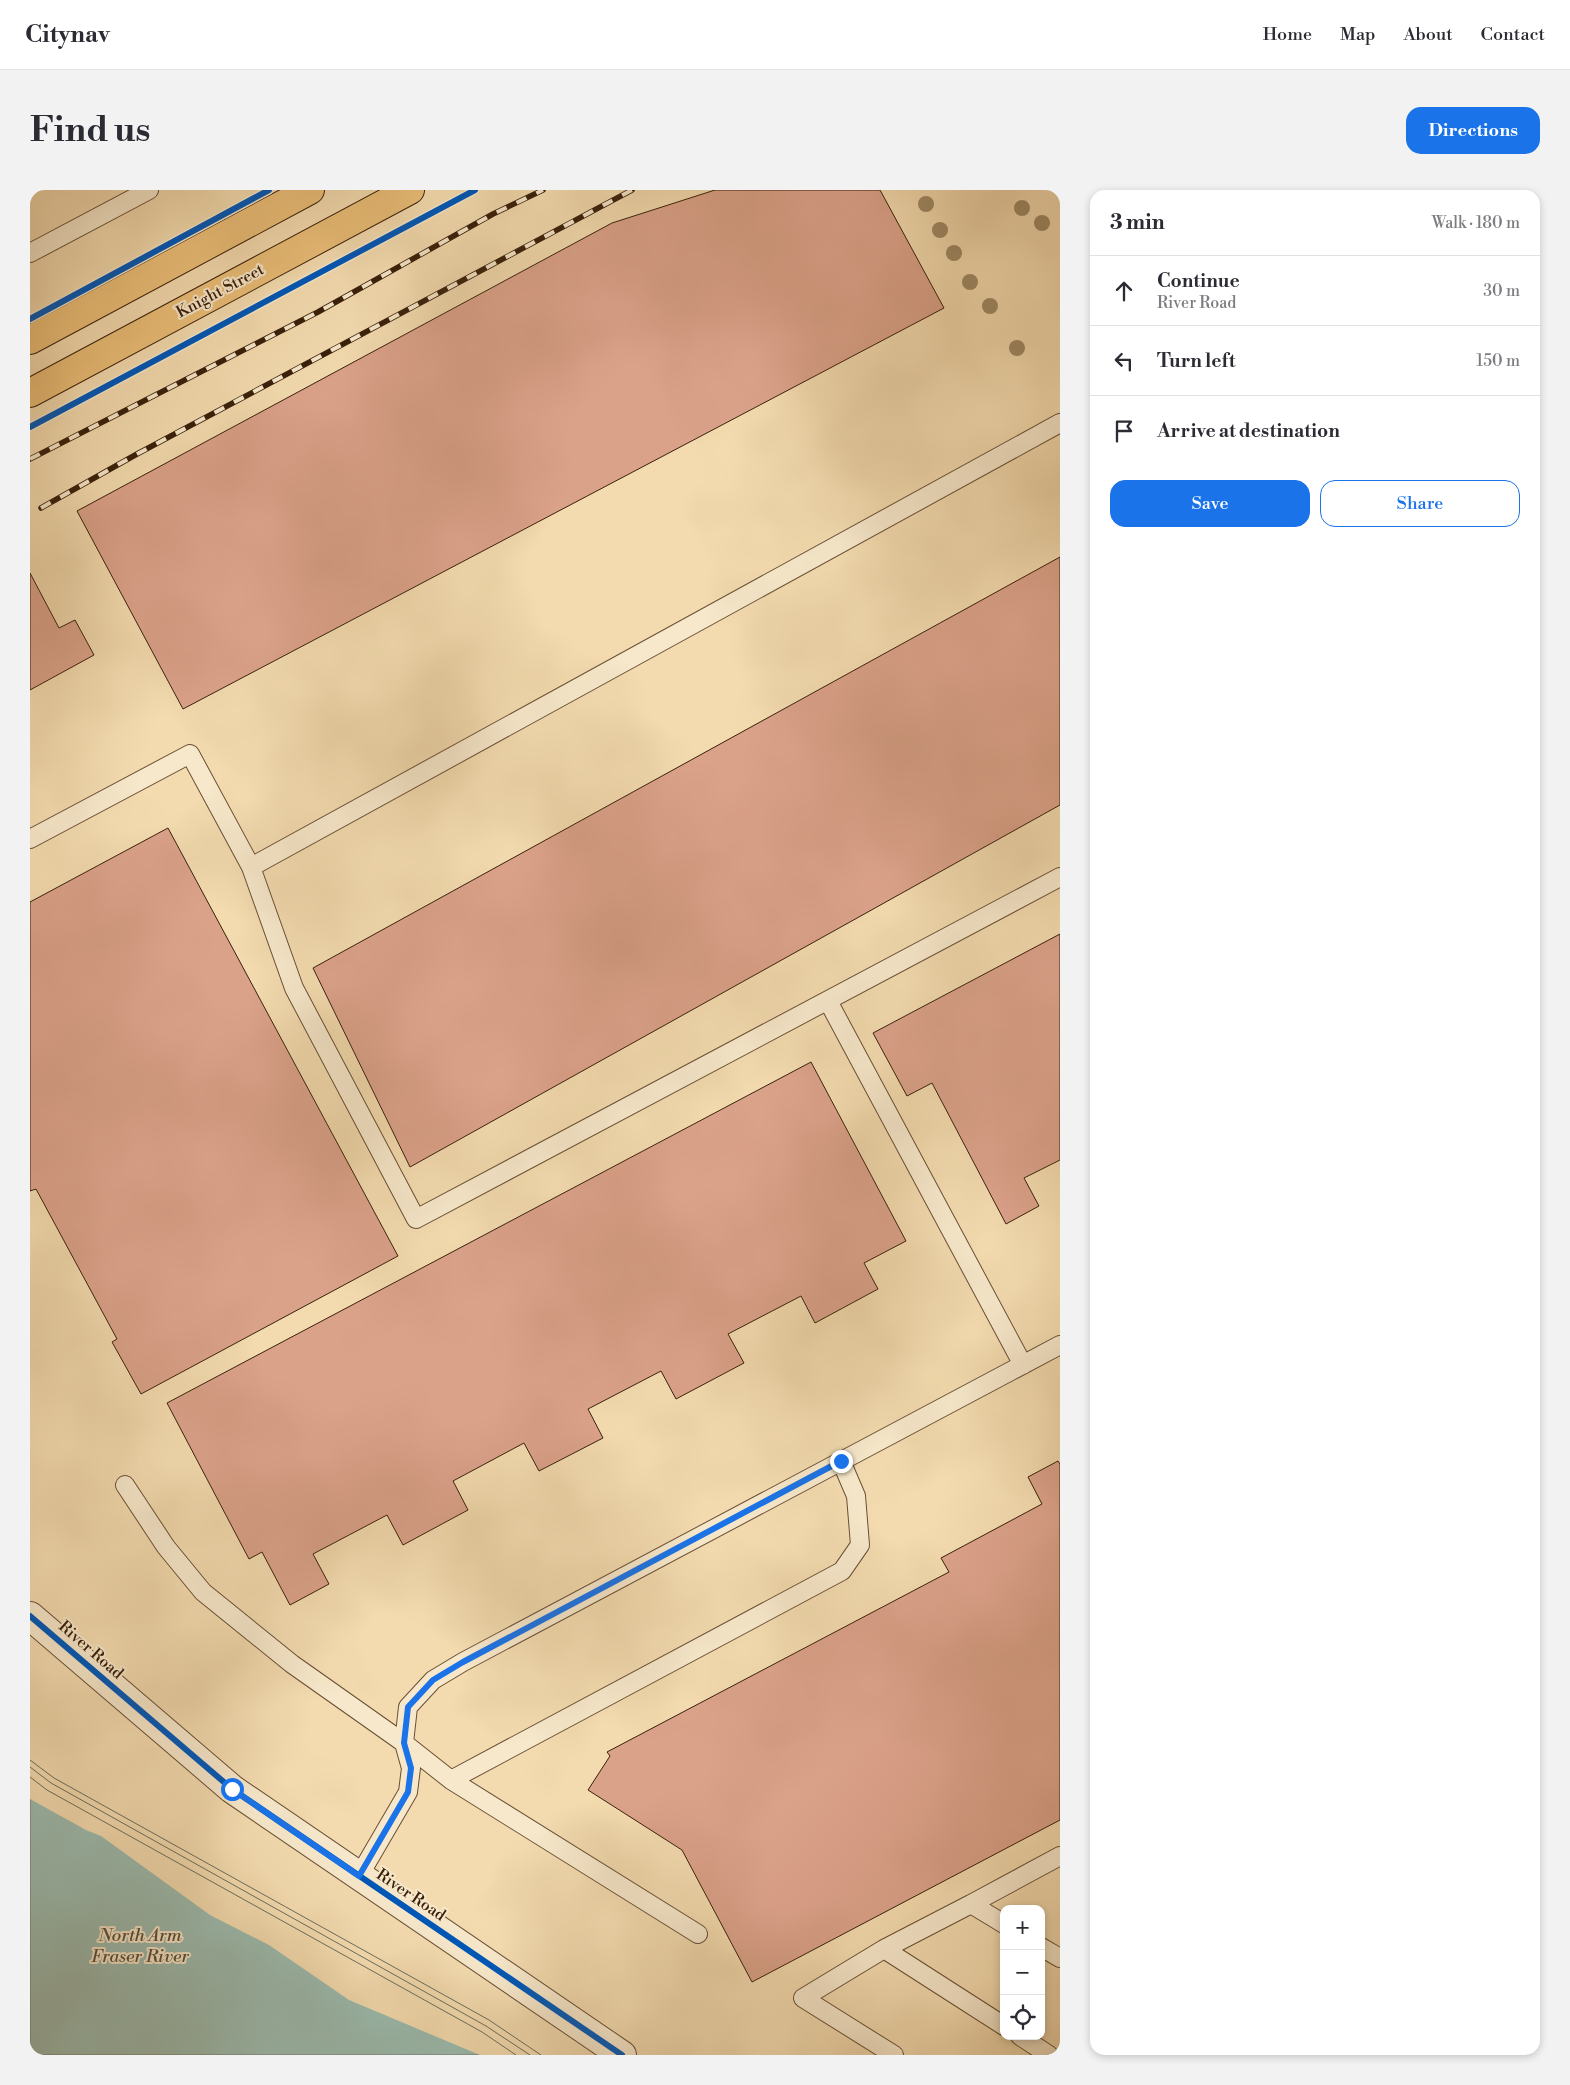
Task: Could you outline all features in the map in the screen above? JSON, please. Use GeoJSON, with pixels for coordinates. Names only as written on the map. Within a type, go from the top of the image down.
{"type":"FeatureCollection","features":[{"type":"Feature","properties":{"kind":"highway"},"geometry":{"type":"LineString","coordinates":[[30,340],[310,190]]}},
{"type":"Feature","properties":{"kind":"highway","name":"Knight Street"},"geometry":{"type":"LineString","coordinates":[[30,393],[410,190]]}},
{"type":"Feature","properties":{"kind":"street","name":"River Road"},"geometry":{"type":"LineString","coordinates":[[30,1616],[232,1789],[622,2055]]}},
{"type":"Feature","properties":{"kind":"lane"},"geometry":{"type":"LineString","coordinates":[[30,253],[149,190]]}},
{"type":"Feature","properties":{"kind":"lane"},"geometry":{"type":"LineString","coordinates":[[251,867],[1060,423]]}},
{"type":"Feature","properties":{"kind":"lane"},"geometry":{"type":"LineString","coordinates":[[30,838],[190,754],[251,867],[294,988],[416,1219],[1060,877]]}},
{"type":"Feature","properties":{"kind":"lane"},"geometry":{"type":"LineString","coordinates":[[828,1001],[1023,1365]]}},
{"type":"Feature","properties":{"kind":"lane"},"geometry":{"type":"LineString","coordinates":[[359,1876],[408,1792],[411,1768],[404,1743],[408,1707],[433,1680],[463,1662],[1060,1345]]}},
{"type":"Feature","properties":{"kind":"lane"},"geometry":{"type":"LineString","coordinates":[[451,1780],[842,1571],[860,1545],[856,1496],[841,1461]]}},
{"type":"Feature","properties":{"kind":"lane"},"geometry":{"type":"LineString","coordinates":[[125,1485],[166,1547],[203,1592],[292,1664],[404,1743],[451,1780],[698,1934]]}},
{"type":"Feature","properties":{"kind":"lane"},"geometry":{"type":"LineString","coordinates":[[894,2055],[803,1998],[884,1949],[1060,1856]]}},
{"type":"Feature","properties":{"kind":"lane"},"geometry":{"type":"LineString","coordinates":[[971,1904],[1000,1922]]}},
{"type":"Feature","properties":{"kind":"lane"},"geometry":{"type":"LineString","coordinates":[[884,1949],[1000,2023]]}},
{"type":"Feature","properties":{"kind":"lane"},"geometry":{"type":"LineString","coordinates":[[1045,1949],[1060,1958]]}},
{"type":"Feature","properties":{"kind":"lane"},"geometry":{"type":"LineString","coordinates":[[1026,2040],[1049,2055]]}},
{"type":"Feature","properties":{"kind":"water","name":"North Arm Fraser River"},"geometry":{"type":"Polygon","coordinates":[[[30,1753],[56,1773],[550,2055],[30,2055],[30,1753]]]}},
{"type":"Feature","properties":{"kind":"pier"},"geometry":{"type":"Polygon","coordinates":[[[30,1751],[58,1771],[493,2014],[553,2055],[480,2055],[349,2000],[269,1945],[210,1915],[101,1836],[86,1830],[30,1799],[30,1751]]]}},
{"type":"Feature","properties":{"kind":"building"},"geometry":{"type":"Polygon","coordinates":[[[715,190],[880,190],[944,308],[183,709],[77,511],[612,223],[715,190]]]}},
{"type":"Feature","properties":{"kind":"building"},"geometry":{"type":"Polygon","coordinates":[[[1060,557],[1060,805],[410,1167],[313,968],[1060,557]]]}},
{"type":"Feature","properties":{"kind":"building"},"geometry":{"type":"Polygon","coordinates":[[[30,573],[59,628],[75,620],[94,655],[30,690],[30,573]]]}},
{"type":"Feature","properties":{"kind":"building"},"geometry":{"type":"Polygon","coordinates":[[[168,828],[398,1256],[141,1394],[112,1342],[117,1339],[36,1189],[30,1191],[30,902],[168,828]]]}},
{"type":"Feature","properties":{"kind":"building"},"geometry":{"type":"Polygon","coordinates":[[[1060,934],[1060,1160],[1024,1178],[1039,1206],[1006,1224],[932,1083],[907,1096],[873,1033],[1060,934]]]}},
{"type":"Feature","properties":{"kind":"building"},"geometry":{"type":"Polygon","coordinates":[[[811,1062],[906,1241],[864,1263],[878,1289],[815,1323],[801,1296],[728,1334],[744,1363],[676,1399],[661,1371],[588,1409],[603,1438],[539,1471],[524,1443],[453,1481],[468,1510],[403,1545],[387,1515],[313,1554],[329,1584],[290,1605],[262,1552],[249,1559],[167,1403],[811,1062]]]}},
{"type":"Feature","properties":{"kind":"building"},"geometry":{"type":"Polygon","coordinates":[[[1058,1461],[1060,1464],[1060,1820],[752,1982],[682,1850],[588,1790],[610,1756],[607,1752],[949,1572],[941,1558],[1042,1504],[1028,1477],[1058,1461]]]}},
{"type":"Feature","properties":{"kind":"railway"},"geometry":{"type":"LineString","coordinates":[[30,459],[318,312],[493,214],[543,190]]}},
{"type":"Feature","properties":{"kind":"railway"},"geometry":{"type":"LineString","coordinates":[[41,508],[137,454],[632,190]]}},
{"type":"Feature","properties":{"kind":"cycle path"},"geometry":{"type":"LineString","coordinates":[[30,319],[269,190]]}},
{"type":"Feature","properties":{"kind":"cycle path"},"geometry":{"type":"LineString","coordinates":[[30,427],[475,190]]}},
{"type":"Feature","properties":{"kind":"cycle path"},"geometry":{"type":"LineString","coordinates":[[30,1616],[232,1789],[622,2055]]}},
{"type":"Feature","properties":{"kind":"route"},"geometry":{"type":"LineString","coordinates":[[232,1789],[359,1876],[408,1792],[411,1768],[404,1743],[408,1707],[433,1680],[463,1662],[841,1461]]}}]}
